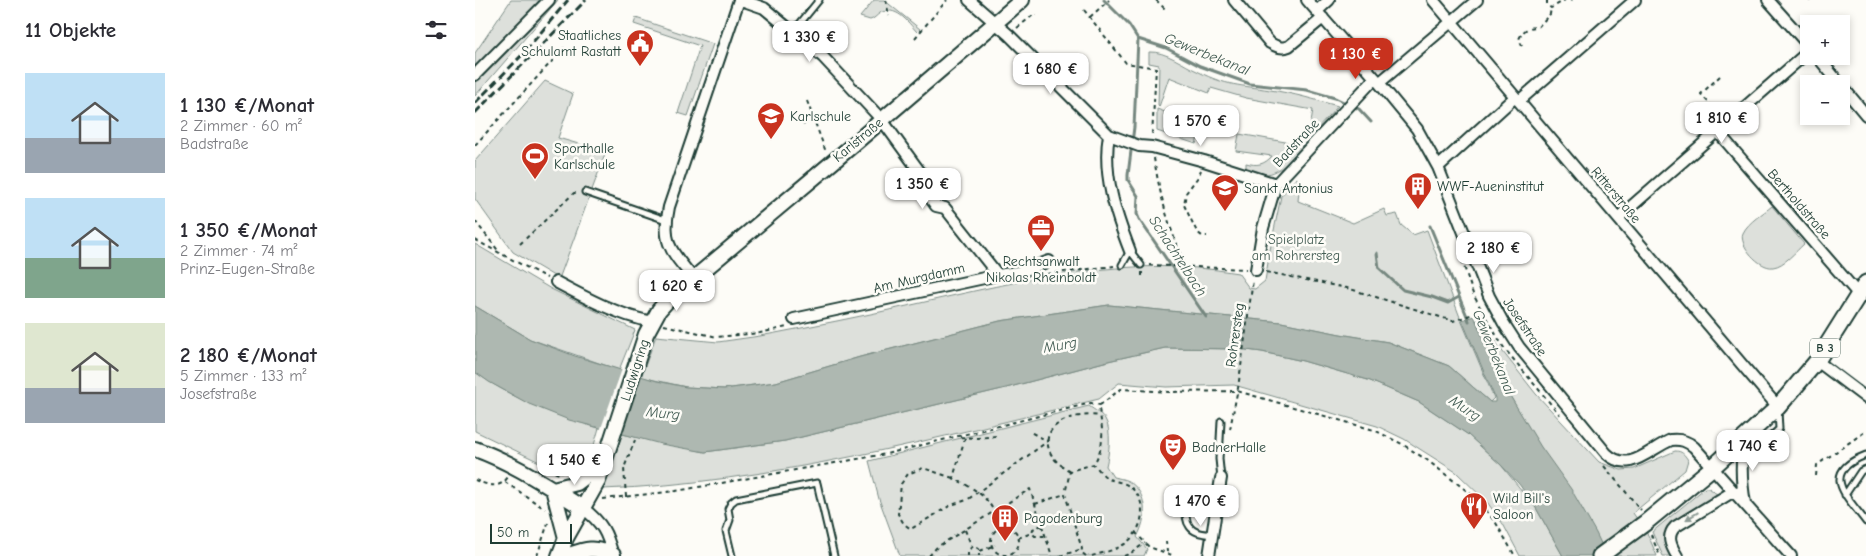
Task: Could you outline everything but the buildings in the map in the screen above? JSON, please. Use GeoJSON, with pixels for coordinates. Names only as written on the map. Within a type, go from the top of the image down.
{"type":"FeatureCollection","features":[{"type":"Feature","properties":{"kind":"main road","name":"B 3"},"geometry":{"type":"LineString","coordinates":[[1599,556],[1643,525],[1713,467],[1778,407],[1817,361],[1862,289]]}},
{"type":"Feature","properties":{"kind":"street"},"geometry":{"type":"LineString","coordinates":[[475,75],[549,0]]}},
{"type":"Feature","properties":{"kind":"street"},"geometry":{"type":"LineString","coordinates":[[694,279],[671,251],[666,232],[666,220],[740,0],[764,8],[823,57],[882,120],[920,172],[924,190],[936,206],[945,208],[998,275]]}},
{"type":"Feature","properties":{"kind":"street"},"geometry":{"type":"LineString","coordinates":[[969,0],[996,22],[1109,135],[1124,142],[1152,147],[1204,161],[1276,184]]}},
{"type":"Feature","properties":{"kind":"street","name":"Karlstraße"},"geometry":{"type":"LineString","coordinates":[[694,279],[835,161],[1021,0]]}},
{"type":"Feature","properties":{"kind":"street"},"geometry":{"type":"LineString","coordinates":[[1233,0],[1270,43],[1283,48],[1289,46],[1320,14],[1329,0]]}},
{"type":"Feature","properties":{"kind":"street","name":"Josefstraße"},"geometry":{"type":"LineString","coordinates":[[1307,0],[1417,129],[1438,167],[1489,296],[1503,322],[1519,347],[1606,453],[1617,461],[1630,462],[1662,444],[1679,439],[1688,442],[1713,467]]}},
{"type":"Feature","properties":{"kind":"street","name":"Ritterstraße"},"geometry":{"type":"LineString","coordinates":[[1433,0],[1778,407]]}},
{"type":"Feature","properties":{"kind":"street","name":"Badstraße"},"geometry":{"type":"LineString","coordinates":[[1256,270],[1263,228],[1276,184],[1355,99],[1477,0]]}},
{"type":"Feature","properties":{"kind":"street"},"geometry":{"type":"LineString","coordinates":[[1438,167],[1635,0]]}},
{"type":"Feature","properties":{"kind":"street"},"geometry":{"type":"LineString","coordinates":[[1768,0],[1800,36]]}},
{"type":"Feature","properties":{"kind":"street"},"geometry":{"type":"LineString","coordinates":[[1618,218],[1800,59]]}},
{"type":"Feature","properties":{"kind":"street"},"geometry":{"type":"LineString","coordinates":[[1825,65],[1833,75]]}},
{"type":"Feature","properties":{"kind":"street"},"geometry":{"type":"LineString","coordinates":[[1850,95],[1866,115]]}},
{"type":"Feature","properties":{"kind":"street","name":"Bertholdstraße"},"geometry":{"type":"LineString","coordinates":[[1717,131],[1862,289]]}},
{"type":"Feature","properties":{"kind":"street"},"geometry":{"type":"LineString","coordinates":[[1109,135],[1106,150],[1107,169],[1117,213],[1130,251]]}},
{"type":"Feature","properties":{"kind":"street","name":"Am Murgdamm"},"geometry":{"type":"LineString","coordinates":[[794,319],[1023,271],[1049,261]]}},
{"type":"Feature","properties":{"kind":"street","name":"Ludwigring"},"geometry":{"type":"LineString","coordinates":[[559,556],[566,538],[591,495],[593,478],[604,462],[649,328],[659,310],[668,300],[694,279]]}},
{"type":"Feature","properties":{"kind":"street"},"geometry":{"type":"LineString","coordinates":[[555,282],[583,297],[636,319],[649,328]]}},
{"type":"Feature","properties":{"kind":"street"},"geometry":{"type":"LineString","coordinates":[[1817,361],[1866,398]]}},
{"type":"Feature","properties":{"kind":"street"},"geometry":{"type":"LineString","coordinates":[[1745,439],[1741,464],[1741,480],[1745,504]]}},
{"type":"Feature","properties":{"kind":"street"},"geometry":{"type":"LineString","coordinates":[[475,449],[514,465],[596,518],[608,537],[613,556]]}},
{"type":"Feature","properties":{"kind":"street"},"geometry":{"type":"LineString","coordinates":[[1713,467],[1791,556]]}},
{"type":"Feature","properties":{"kind":"street"},"geometry":{"type":"LineString","coordinates":[[1209,556],[1219,476]]}},
{"type":"Feature","properties":{"kind":"street"},"geometry":{"type":"LineString","coordinates":[[553,489],[593,478]]}},
{"type":"Feature","properties":{"kind":"street"},"geometry":{"type":"LineString","coordinates":[[553,489],[566,538]]}},
{"type":"Feature","properties":{"kind":"street"},"geometry":{"type":"LineString","coordinates":[[1677,556],[1670,543],[1669,536],[1671,531],[1734,491]]}},
{"type":"Feature","properties":{"kind":"street"},"geometry":{"type":"LineString","coordinates":[[566,556],[591,548],[613,556]]}},
{"type":"Feature","properties":{"kind":"lane"},"geometry":{"type":"LineString","coordinates":[[793,32],[819,0]]}},
{"type":"Feature","properties":{"kind":"lane"},"geometry":{"type":"LineString","coordinates":[[585,192],[666,220]]}},
{"type":"Feature","properties":{"kind":"lane"},"geometry":{"type":"LineString","coordinates":[[1122,265],[1130,251],[1141,265]]}},
{"type":"Feature","properties":{"kind":"lane"},"geometry":{"type":"LineString","coordinates":[[1741,464],[1779,429],[1778,407]]}},
{"type":"Feature","properties":{"kind":"lane"},"geometry":{"type":"LineString","coordinates":[[1219,476],[1221,421]]}},
{"type":"Feature","properties":{"kind":"lane"},"geometry":{"type":"LineString","coordinates":[[1866,455],[1843,468],[1839,477],[1840,487],[1866,522]]}},
{"type":"Feature","properties":{"kind":"lane"},"geometry":{"type":"LineString","coordinates":[[1845,495],[1861,470],[1866,468]]}},
{"type":"Feature","properties":{"kind":"lane"},"geometry":{"type":"LineString","coordinates":[[731,556],[726,531],[729,520],[728,509],[731,503],[736,499],[817,483],[834,556]]}},
{"type":"Feature","properties":{"kind":"lane"},"geometry":{"type":"LineString","coordinates":[[1213,534],[1196,532],[1191,528],[1186,517],[1187,511],[1194,502],[1200,500],[1217,502]]}},
{"type":"Feature","properties":{"kind":"path"},"geometry":{"type":"LineString","coordinates":[[886,0],[889,16]]}},
{"type":"Feature","properties":{"kind":"path"},"geometry":{"type":"LineString","coordinates":[[915,38],[947,0]]}},
{"type":"Feature","properties":{"kind":"path"},"geometry":{"type":"LineString","coordinates":[[1090,17],[1109,0]]}},
{"type":"Feature","properties":{"kind":"path"},"geometry":{"type":"LineString","coordinates":[[1156,0],[1166,10]]}},
{"type":"Feature","properties":{"kind":"path"},"geometry":{"type":"LineString","coordinates":[[1547,0],[1547,5],[1551,8]]}},
{"type":"Feature","properties":{"kind":"path"},"geometry":{"type":"LineString","coordinates":[[1551,8],[1565,0]]}},
{"type":"Feature","properties":{"kind":"path"},"geometry":{"type":"LineString","coordinates":[[1522,46],[1519,39],[1523,32],[1531,27],[1538,27],[1550,14],[1551,8]]}},
{"type":"Feature","properties":{"kind":"path"},"geometry":{"type":"LineString","coordinates":[[1084,10],[1126,63],[1157,68],[1152,147],[1161,197],[1185,266]]}},
{"type":"Feature","properties":{"kind":"path"},"geometry":{"type":"LineString","coordinates":[[1009,35],[1032,16],[1037,16]]}},
{"type":"Feature","properties":{"kind":"path"},"geometry":{"type":"LineString","coordinates":[[475,145],[565,47]]}},
{"type":"Feature","properties":{"kind":"path"},"geometry":{"type":"LineString","coordinates":[[1720,76],[1701,94],[1727,123]]}},
{"type":"Feature","properties":{"kind":"path"},"geometry":{"type":"LineString","coordinates":[[807,101],[826,151],[835,161]]}},
{"type":"Feature","properties":{"kind":"path"},"geometry":{"type":"LineString","coordinates":[[803,125],[813,117]]}},
{"type":"Feature","properties":{"kind":"path"},"geometry":{"type":"LineString","coordinates":[[1204,161],[1198,177],[1186,193],[1184,205],[1197,232],[1202,236],[1207,236]]}},
{"type":"Feature","properties":{"kind":"path"},"geometry":{"type":"LineString","coordinates":[[520,244],[574,193],[585,192]]}},
{"type":"Feature","properties":{"kind":"path"},"geometry":{"type":"LineString","coordinates":[[475,221],[502,255]]}},
{"type":"Feature","properties":{"kind":"path"},"geometry":{"type":"LineString","coordinates":[[475,240],[555,282]]}},
{"type":"Feature","properties":{"kind":"path"},"geometry":{"type":"LineString","coordinates":[[1043,275],[1067,270],[1122,265]]}},
{"type":"Feature","properties":{"kind":"path"},"geometry":{"type":"LineString","coordinates":[[1149,265],[1256,270],[1347,288],[1453,321],[1480,312]]}},
{"type":"Feature","properties":{"kind":"path","name":"Rohrersteg"},"geometry":{"type":"LineString","coordinates":[[1237,389],[1252,286]]}},
{"type":"Feature","properties":{"kind":"path"},"geometry":{"type":"LineString","coordinates":[[591,495],[602,499],[676,491],[877,456],[1091,403],[1100,405],[1121,389],[1169,392],[1237,389],[1374,430],[1402,444],[1452,477],[1476,498],[1496,523],[1515,556]]}},
{"type":"Feature","properties":{"kind":"path"},"geometry":{"type":"LineString","coordinates":[[1070,471],[1094,464],[1099,456],[1103,437],[1100,405]]}},
{"type":"Feature","properties":{"kind":"path"},"geometry":{"type":"LineString","coordinates":[[1070,471],[1053,457],[1048,441],[1049,434],[1052,429],[1065,420],[1083,414],[1100,416]]}},
{"type":"Feature","properties":{"kind":"path"},"geometry":{"type":"LineString","coordinates":[[1816,476],[1817,465],[1866,431]]}},
{"type":"Feature","properties":{"kind":"path"},"geometry":{"type":"LineString","coordinates":[[1030,432],[1048,441]]}},
{"type":"Feature","properties":{"kind":"path"},"geometry":{"type":"LineString","coordinates":[[958,437],[997,436]]}},
{"type":"Feature","properties":{"kind":"path"},"geometry":{"type":"LineString","coordinates":[[953,478],[965,438]]}},
{"type":"Feature","properties":{"kind":"path"},"geometry":{"type":"LineString","coordinates":[[626,497],[624,468],[635,440]]}},
{"type":"Feature","properties":{"kind":"path"},"geometry":{"type":"LineString","coordinates":[[1000,528],[995,511],[980,492],[953,478],[923,468],[908,474],[901,484],[899,514],[904,524],[911,529],[951,505],[967,500],[980,492],[1048,441]]}},
{"type":"Feature","properties":{"kind":"path"},"geometry":{"type":"LineString","coordinates":[[1602,463],[1640,507],[1643,525],[1660,556]]}},
{"type":"Feature","properties":{"kind":"path"},"geometry":{"type":"LineString","coordinates":[[1092,556],[1121,546],[1130,540],[1140,524],[1143,514],[1137,493],[1125,484],[1107,478],[1094,464]]}},
{"type":"Feature","properties":{"kind":"path"},"geometry":{"type":"LineString","coordinates":[[475,480],[494,486],[507,479],[514,465]]}},
{"type":"Feature","properties":{"kind":"path"},"geometry":{"type":"LineString","coordinates":[[1070,471],[1065,494],[1082,549],[1081,552],[1085,556]]}},
{"type":"Feature","properties":{"kind":"path"},"geometry":{"type":"LineString","coordinates":[[505,481],[545,509]]}},
{"type":"Feature","properties":{"kind":"path"},"geometry":{"type":"LineString","coordinates":[[929,556],[937,548],[1030,489],[1052,556]]}},
{"type":"Feature","properties":{"kind":"path"},"geometry":{"type":"LineString","coordinates":[[1035,504],[1065,494]]}},
{"type":"Feature","properties":{"kind":"path"},"geometry":{"type":"LineString","coordinates":[[537,556],[549,520]]}},
{"type":"Feature","properties":{"kind":"path"},"geometry":{"type":"LineString","coordinates":[[1033,533],[1033,529],[1041,525]]}},
{"type":"Feature","properties":{"kind":"path"},"geometry":{"type":"LineString","coordinates":[[1000,528],[1011,529],[1018,538],[1017,548],[1009,555],[998,554],[991,546],[992,535],[1000,528]]}},
{"type":"Feature","properties":{"kind":"path"},"geometry":{"type":"LineString","coordinates":[[965,530],[972,546],[977,547],[980,551]]}},
{"type":"Feature","properties":{"kind":"path"},"geometry":{"type":"LineString","coordinates":[[1135,532],[1149,547],[1175,556]]}},
{"type":"Feature","properties":{"kind":"path"},"geometry":{"type":"LineString","coordinates":[[1033,533],[1035,536],[1045,536]]}},
{"type":"Feature","properties":{"kind":"path"},"geometry":{"type":"LineString","coordinates":[[1018,538],[1033,533]]}},
{"type":"Feature","properties":{"kind":"path"},"geometry":{"type":"LineString","coordinates":[[1166,542],[1167,552]]}},
{"type":"Feature","properties":{"kind":"path"},"geometry":{"type":"LineString","coordinates":[[1124,556],[1145,543]]}},
{"type":"Feature","properties":{"kind":"path"},"geometry":{"type":"LineString","coordinates":[[980,551],[995,545]]}},
{"type":"Feature","properties":{"kind":"path"},"geometry":{"type":"LineString","coordinates":[[968,556],[968,550],[972,546]]}},
{"type":"Feature","properties":{"kind":"path"},"geometry":{"type":"LineString","coordinates":[[1060,556],[1082,549]]}},
{"type":"Feature","properties":{"kind":"path"},"geometry":{"type":"LineString","coordinates":[[979,556],[980,551]]}},
{"type":"Feature","properties":{"kind":"path"},"geometry":{"type":"LineString","coordinates":[[1107,551],[1109,556]]}},
{"type":"Feature","properties":{"kind":"green space"},"geometry":{"type":"Polygon","coordinates":[[[511,0],[558,0],[475,96],[475,53],[511,0]]]}},
{"type":"Feature","properties":{"kind":"green space"},"geometry":{"type":"Polygon","coordinates":[[[874,0],[884,0],[920,29],[917,32],[901,15],[891,11],[880,13],[870,20],[860,17],[874,0]]]}},
{"type":"Feature","properties":{"kind":"green space"},"geometry":{"type":"Polygon","coordinates":[[[636,18],[713,44],[688,116],[678,113],[700,46],[634,24],[636,18]]]}},
{"type":"Feature","properties":{"kind":"green space"},"geometry":{"type":"Polygon","coordinates":[[[1149,52],[1168,56],[1209,77],[1226,83],[1287,93],[1338,106],[1308,139],[1313,110],[1246,98],[1211,88],[1209,93],[1169,77],[1159,107],[1159,65],[1149,63],[1149,52]]]}},
{"type":"Feature","properties":{"kind":"green space","name":"Sporthalle Karlschule"},"geometry":{"type":"Polygon","coordinates":[[[545,81],[573,94],[558,138],[606,152],[559,279],[513,252],[475,199],[475,161],[545,81]]]}},
{"type":"Feature","properties":{"kind":"green space"},"geometry":{"type":"Polygon","coordinates":[[[1157,109],[1202,126],[1196,144],[1157,131],[1157,109]]]}},
{"type":"Feature","properties":{"kind":"green space"},"geometry":{"type":"Polygon","coordinates":[[[1239,134],[1303,145],[1281,168],[1271,173],[1260,174],[1246,169],[1246,163],[1260,164],[1272,156],[1236,151],[1239,134]]]}},
{"type":"Feature","properties":{"kind":"green space","name":"Spielplatz am Rohrersteg"},"geometry":{"type":"Polygon","coordinates":[[[1296,178],[1300,181],[1298,201],[1353,223],[1384,209],[1387,216],[1397,214],[1401,225],[1413,235],[1427,230],[1461,320],[1494,398],[1490,402],[1449,366],[1388,342],[1281,322],[1109,305],[1000,321],[860,357],[776,382],[724,389],[686,387],[641,377],[656,336],[718,342],[760,336],[857,317],[996,286],[1075,272],[1156,266],[1197,268],[1238,273],[1249,288],[1255,289],[1265,281],[1281,196],[1296,178]]]}},
{"type":"Feature","properties":{"kind":"green space"},"geometry":{"type":"Polygon","coordinates":[[[1772,206],[1804,244],[1786,261],[1777,266],[1768,267],[1751,255],[1742,238],[1745,229],[1772,206]]]}},
{"type":"Feature","properties":{"kind":"green space"},"geometry":{"type":"Polygon","coordinates":[[[475,244],[551,289],[635,330],[619,370],[530,339],[475,306],[475,244]]]}},
{"type":"Feature","properties":{"kind":"green space"},"geometry":{"type":"Polygon","coordinates":[[[1482,318],[1499,347],[1536,394],[1599,462],[1621,470],[1634,469],[1675,451],[1681,452],[1688,460],[1685,470],[1633,513],[1648,535],[1657,556],[1607,556],[1520,414],[1502,381],[1475,321],[1482,318]]]}},
{"type":"Feature","properties":{"kind":"green space"},"geometry":{"type":"Polygon","coordinates":[[[1165,348],[1239,349],[1262,352],[1303,361],[1368,380],[1419,402],[1467,434],[1501,465],[1536,508],[1563,556],[1520,556],[1503,524],[1487,502],[1456,472],[1404,439],[1377,426],[1234,385],[1166,387],[1119,383],[1099,399],[853,456],[728,478],[666,485],[603,489],[622,434],[705,452],[785,441],[1165,348]]]}},
{"type":"Feature","properties":{"kind":"green space"},"geometry":{"type":"Polygon","coordinates":[[[475,372],[489,382],[535,406],[599,428],[589,462],[576,474],[560,472],[475,431],[475,372]]]}},
{"type":"Feature","properties":{"kind":"green space"},"geometry":{"type":"Polygon","coordinates":[[[1089,406],[1102,415],[1109,429],[1106,466],[1113,477],[1126,480],[1135,486],[1143,499],[1143,522],[1137,537],[1147,549],[1144,556],[900,556],[879,499],[869,461],[1089,406]]]}},
{"type":"Feature","properties":{"kind":"green space"},"geometry":{"type":"Polygon","coordinates":[[[1705,488],[1709,488],[1718,495],[1670,524],[1666,536],[1672,556],[1663,556],[1652,532],[1705,488]]]}},
{"type":"Feature","properties":{"kind":"water","name":"Murg"},"geometry":{"type":"Polygon","coordinates":[[[1109,305],[1281,322],[1388,342],[1449,366],[1490,402],[1495,402],[1462,320],[1474,316],[1501,381],[1541,447],[1571,489],[1607,556],[1563,556],[1536,508],[1519,484],[1467,434],[1419,402],[1368,380],[1303,361],[1262,352],[1239,349],[1165,348],[785,441],[705,452],[661,444],[569,420],[529,404],[475,372],[475,306],[530,339],[575,356],[657,381],[686,387],[724,389],[776,382],[860,357],[1000,321],[1109,305]]]}},
{"type":"Feature","properties":{"kind":"pier"},"geometry":{"type":"Polygon","coordinates":[[[622,369],[642,375],[620,436],[600,431],[622,369]]]}},
{"type":"Feature","properties":{"kind":"waterway","name":"Gewerbekanal"},"geometry":{"type":"LineString","coordinates":[[1104,0],[1129,25],[1138,39],[1166,48],[1200,66],[1250,84],[1307,90],[1335,98],[1359,109],[1371,122]]}},
{"type":"Feature","properties":{"kind":"waterway","name":"Schachtelbach"},"geometry":{"type":"LineString","coordinates":[[1138,39],[1134,127],[1128,180],[1138,196],[1137,214],[1139,219],[1206,317]]}},
{"type":"Feature","properties":{"kind":"waterway","name":"Gewerbekanal"},"geometry":{"type":"LineString","coordinates":[[1411,188],[1417,199]]}},
{"type":"Feature","properties":{"kind":"waterway","name":"Gewerbekanal"},"geometry":{"type":"LineString","coordinates":[[1430,226],[1469,321]]}},
{"type":"Feature","properties":{"kind":"waterway"},"geometry":{"type":"LineString","coordinates":[[1377,253],[1379,268],[1403,290],[1448,303],[1459,297]]}},
{"type":"Feature","properties":{"kind":"railway"},"geometry":{"type":"LineString","coordinates":[[475,103],[522,55],[568,0]]}},
{"type":"Feature","properties":{"kind":"railway"},"geometry":{"type":"LineString","coordinates":[[475,113],[586,0]]}},
{"type":"Feature","properties":{"kind":"place","name":"Staatliches Schulamt Rastatt"},"geometry":{"type":"Point","coordinates":[640,67]}},
{"type":"Feature","properties":{"kind":"place","name":"Karlschule"},"geometry":{"type":"Point","coordinates":[771,140]}},
{"type":"Feature","properties":{"kind":"place","name":"Sporthalle Karlschule"},"geometry":{"type":"Point","coordinates":[535,180]}},
{"type":"Feature","properties":{"kind":"place","name":"WWF-Aueninstitut"},"geometry":{"type":"Point","coordinates":[1418,210]}},
{"type":"Feature","properties":{"kind":"place","name":"Sankt Antonius"},"geometry":{"type":"Point","coordinates":[1225,212]}},
{"type":"Feature","properties":{"kind":"place","name":"Rechtsanwalt Nikolas Rheinboldt"},"geometry":{"type":"Point","coordinates":[1041,252]}},
{"type":"Feature","properties":{"kind":"place","name":"BadnerHalle"},"geometry":{"type":"Point","coordinates":[1173,471]}},
{"type":"Feature","properties":{"kind":"place","name":"Wild Bill's Saloon"},"geometry":{"type":"Point","coordinates":[1474,530]}},
{"type":"Feature","properties":{"kind":"place","name":"Pagodenburg"},"geometry":{"type":"Point","coordinates":[1005,542]}}]}
